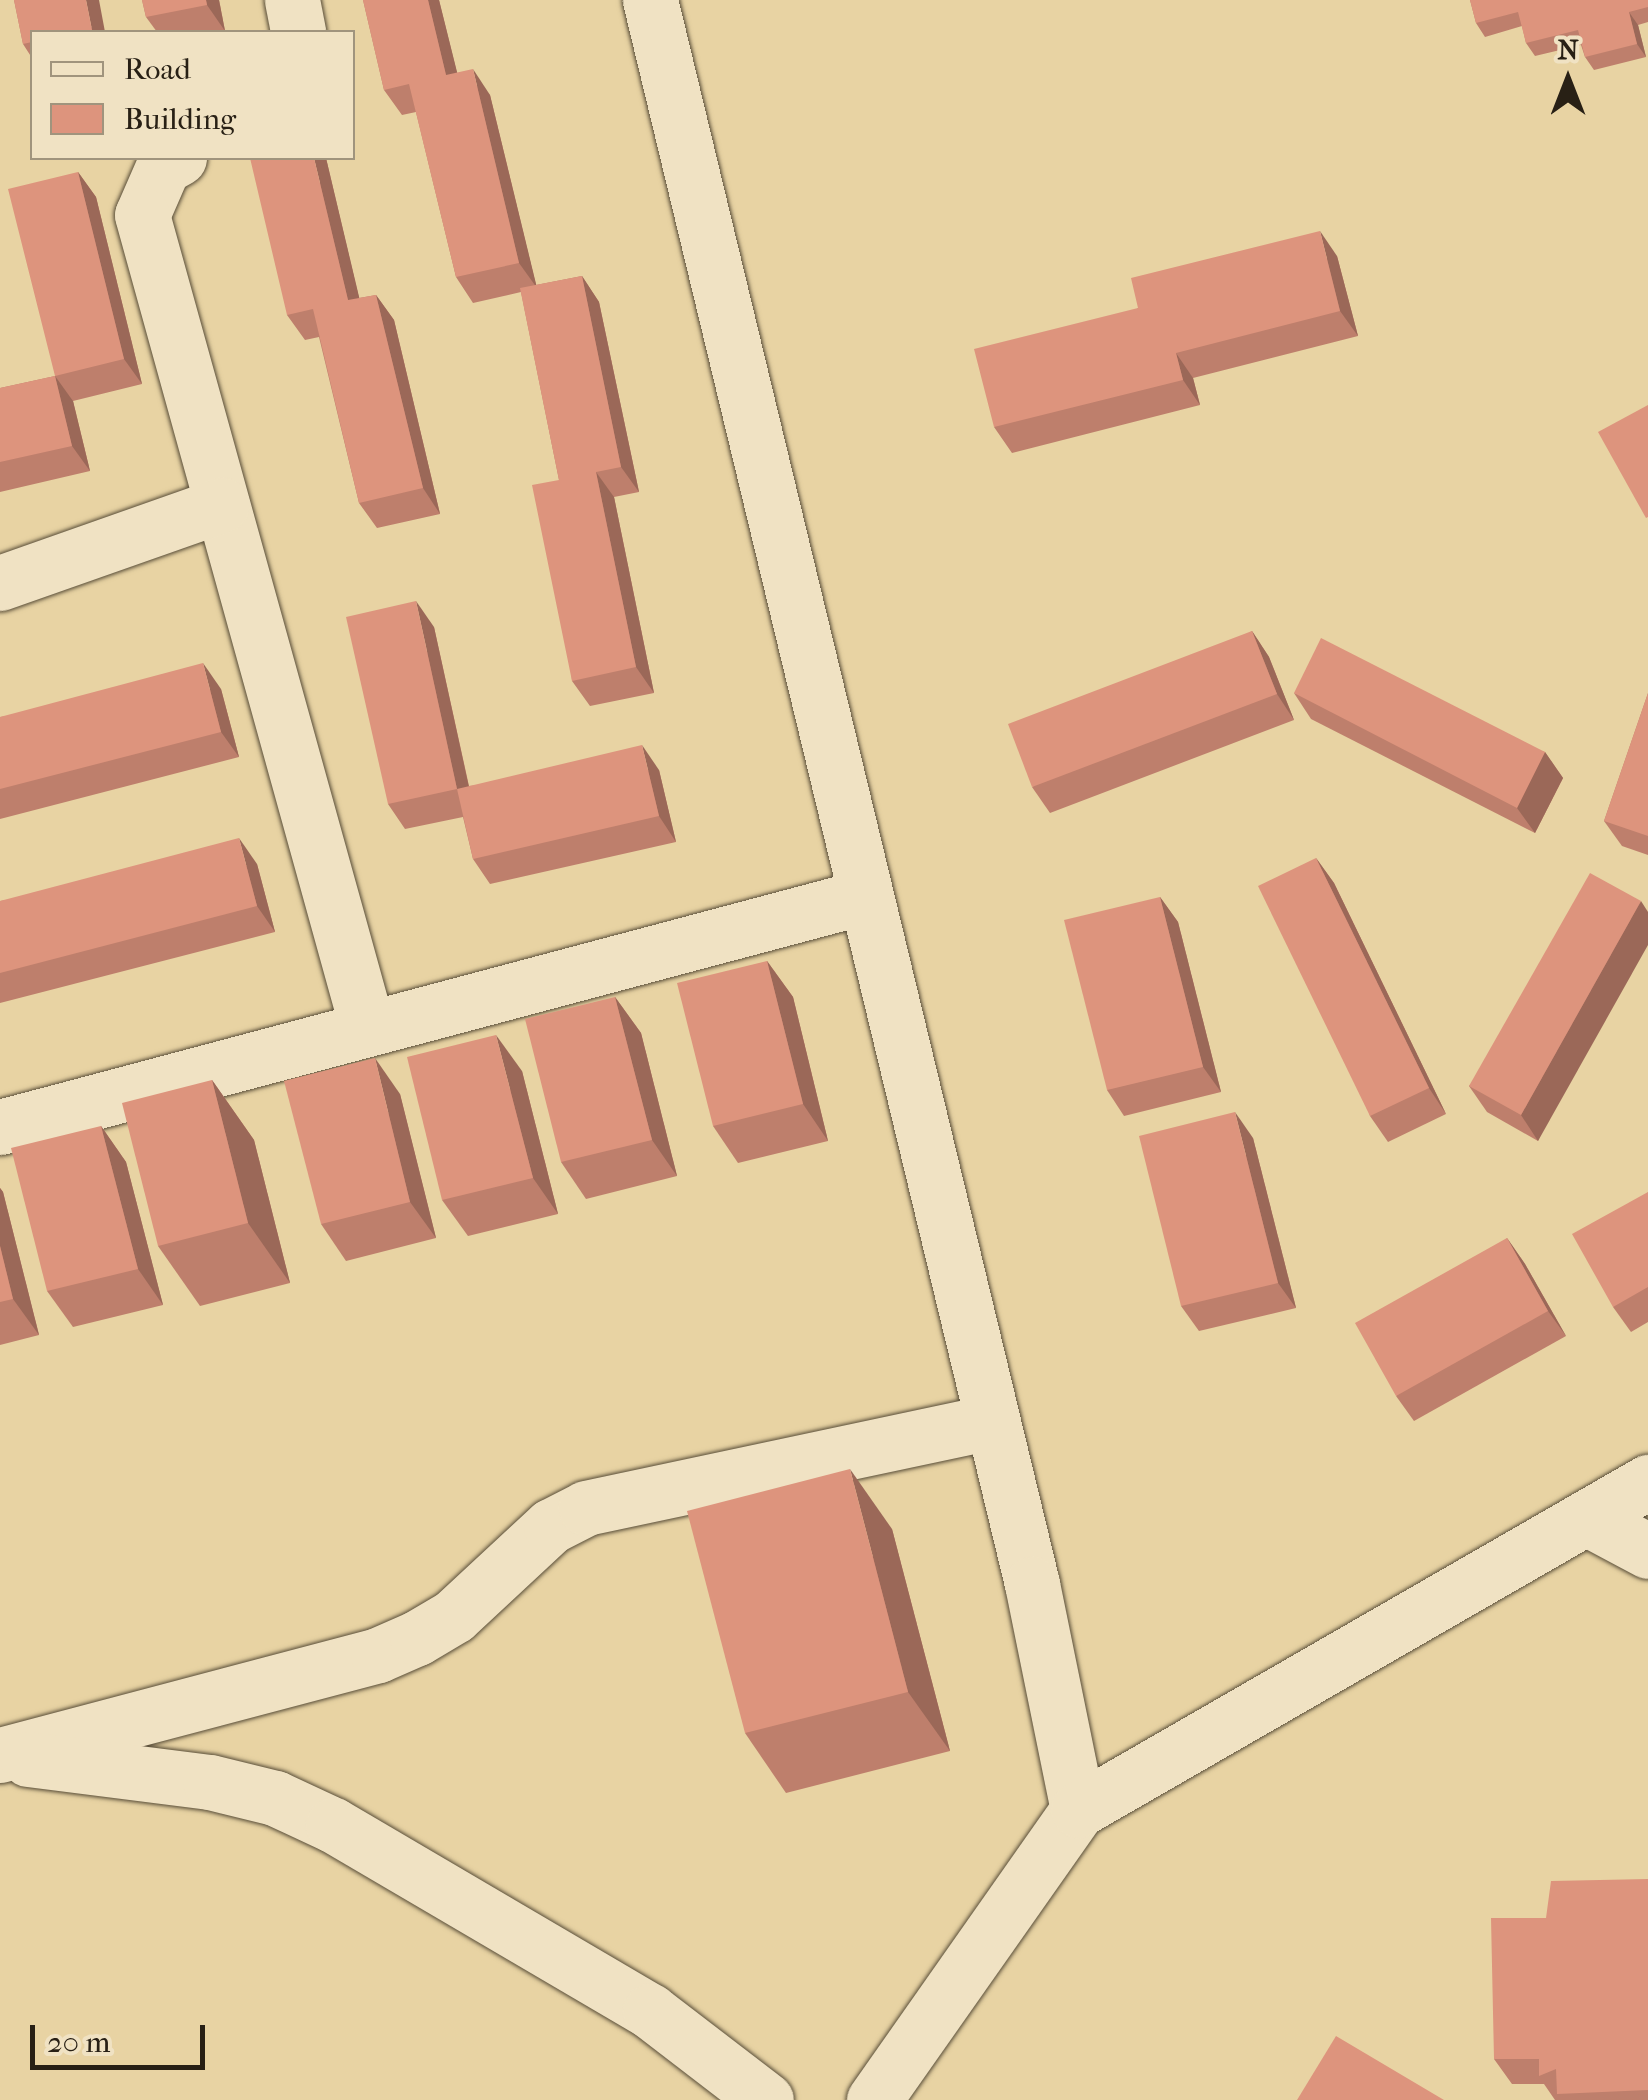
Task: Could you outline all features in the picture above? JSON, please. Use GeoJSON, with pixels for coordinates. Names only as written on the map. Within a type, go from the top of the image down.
{"type":"FeatureCollection","features":[{"type":"Feature","properties":{"kind":"street"},"geometry":{"type":"LineString","coordinates":[[292,0],[298,30]]}},
{"type":"Feature","properties":{"kind":"street"},"geometry":{"type":"LineString","coordinates":[[650,0],[992,1422],[1078,1810]]}},
{"type":"Feature","properties":{"kind":"street"},"geometry":{"type":"LineString","coordinates":[[175,160],[163,167],[142,214],[367,1028]]}},
{"type":"Feature","properties":{"kind":"street"},"geometry":{"type":"LineString","coordinates":[[0,583],[222,505]]}},
{"type":"Feature","properties":{"kind":"street"},"geometry":{"type":"LineString","coordinates":[[0,1127],[863,897]]}},
{"type":"Feature","properties":{"kind":"street"},"geometry":{"type":"LineString","coordinates":[[0,1755],[404,1644],[454,1616],[551,1526],[586,1508],[992,1422]]}},
{"type":"Feature","properties":{"kind":"street"},"geometry":{"type":"LineString","coordinates":[[874,2100],[1078,1810],[1648,1482]]}},
{"type":"Feature","properties":{"kind":"street"},"geometry":{"type":"LineString","coordinates":[[1586,1518],[1648,1551]]}},
{"type":"Feature","properties":{"kind":"street"},"geometry":{"type":"LineString","coordinates":[[0,1755],[210,1782],[275,1798],[333,1825],[650,2011],[766,2100]]}},
{"type":"Feature","properties":{"kind":"building"},"geometry":{"type":"Polygon","coordinates":[[[14,0],[86,0],[92,30],[30,30],[30,42],[23,44],[14,0]]]}},
{"type":"Feature","properties":{"kind":"building"},"geometry":{"type":"Polygon","coordinates":[[[142,0],[206,0],[207,5],[146,17],[142,0]]]}},
{"type":"Feature","properties":{"kind":"building"},"geometry":{"type":"Polygon","coordinates":[[[363,0],[428,0],[446,75],[473,69],[519,263],[456,277],[409,84],[384,90],[363,0]]]}},
{"type":"Feature","properties":{"kind":"building"},"geometry":{"type":"Polygon","coordinates":[[[1470,0],[1648,0],[1648,7],[1629,12],[1637,44],[1585,57],[1578,30],[1526,43],[1518,12],[1476,23],[1470,0]]]}},
{"type":"Feature","properties":{"kind":"building"},"geometry":{"type":"Polygon","coordinates":[[[250,160],[314,160],[348,300],[376,295],[423,488],[359,503],[313,309],[287,315],[250,160]]]}},
{"type":"Feature","properties":{"kind":"building"},"geometry":{"type":"Polygon","coordinates":[[[78,172],[124,359],[55,376],[8,189],[78,172]]]}},
{"type":"Feature","properties":{"kind":"building"},"geometry":{"type":"Polygon","coordinates":[[[1320,231],[1340,311],[1176,353],[1183,380],[994,427],[974,349],[1138,308],[1131,278],[1320,231]]]}},
{"type":"Feature","properties":{"kind":"building"},"geometry":{"type":"Polygon","coordinates":[[[582,276],[621,467],[596,472],[636,667],[572,681],[532,485],[559,480],[520,288],[582,276]]]}},
{"type":"Feature","properties":{"kind":"building"},"geometry":{"type":"Polygon","coordinates":[[[55,376],[72,446],[0,462],[0,388],[55,376]]]}},
{"type":"Feature","properties":{"kind":"building"},"geometry":{"type":"Polygon","coordinates":[[[1648,405],[1648,517],[1646,518],[1598,432],[1648,405]]]}},
{"type":"Feature","properties":{"kind":"building"},"geometry":{"type":"Polygon","coordinates":[[[416,601],[457,789],[388,804],[346,617],[416,601]]]}},
{"type":"Feature","properties":{"kind":"building"},"geometry":{"type":"Polygon","coordinates":[[[1252,631],[1277,694],[1032,787],[1008,724],[1252,631]]]}},
{"type":"Feature","properties":{"kind":"building"},"geometry":{"type":"Polygon","coordinates":[[[1321,638],[1545,752],[1517,808],[1294,693],[1321,638]]]}},
{"type":"Feature","properties":{"kind":"building"},"geometry":{"type":"Polygon","coordinates":[[[203,663],[221,732],[0,789],[0,717],[203,663]]]}},
{"type":"Feature","properties":{"kind":"building"},"geometry":{"type":"Polygon","coordinates":[[[1648,693],[1648,836],[1604,821],[1648,693]]]}},
{"type":"Feature","properties":{"kind":"building"},"geometry":{"type":"Polygon","coordinates":[[[642,745],[659,816],[473,859],[457,789],[642,745]]]}},
{"type":"Feature","properties":{"kind":"building"},"geometry":{"type":"Polygon","coordinates":[[[239,838],[257,906],[0,973],[0,901],[239,838]]]}},
{"type":"Feature","properties":{"kind":"building"},"geometry":{"type":"Polygon","coordinates":[[[1316,858],[1429,1088],[1370,1116],[1258,886],[1316,858]]]}},
{"type":"Feature","properties":{"kind":"building"},"geometry":{"type":"Polygon","coordinates":[[[1590,873],[1641,901],[1521,1115],[1469,1086],[1590,873]]]}},
{"type":"Feature","properties":{"kind":"building"},"geometry":{"type":"Polygon","coordinates":[[[1160,897],[1203,1067],[1107,1090],[1064,920],[1160,897]]]}},
{"type":"Feature","properties":{"kind":"building"},"geometry":{"type":"Polygon","coordinates":[[[767,961],[803,1104],[713,1126],[677,983],[767,961]]]}},
{"type":"Feature","properties":{"kind":"building"},"geometry":{"type":"Polygon","coordinates":[[[615,997],[652,1140],[561,1162],[525,1019],[615,997]]]}},
{"type":"Feature","properties":{"kind":"building"},"geometry":{"type":"Polygon","coordinates":[[[496,1035],[533,1178],[442,1200],[407,1057],[496,1035]]]}},
{"type":"Feature","properties":{"kind":"building"},"geometry":{"type":"Polygon","coordinates":[[[375,1058],[410,1202],[321,1224],[284,1081],[375,1058]]]}},
{"type":"Feature","properties":{"kind":"building"},"geometry":{"type":"Polygon","coordinates":[[[212,1080],[248,1223],[158,1246],[122,1103],[212,1080]]]}},
{"type":"Feature","properties":{"kind":"building"},"geometry":{"type":"Polygon","coordinates":[[[1235,1112],[1278,1283],[1181,1306],[1139,1136],[1235,1112]]]}},
{"type":"Feature","properties":{"kind":"building"},"geometry":{"type":"Polygon","coordinates":[[[101,1126],[138,1269],[47,1291],[11,1148],[101,1126]]]}},
{"type":"Feature","properties":{"kind":"building"},"geometry":{"type":"Polygon","coordinates":[[[1648,1192],[1648,1287],[1613,1307],[1572,1234],[1648,1192]]]}},
{"type":"Feature","properties":{"kind":"building"},"geometry":{"type":"Polygon","coordinates":[[[1507,1238],[1548,1311],[1396,1396],[1355,1323],[1507,1238]]]}},
{"type":"Feature","properties":{"kind":"building"},"geometry":{"type":"Polygon","coordinates":[[[0,1246],[13,1299],[0,1302],[0,1246]]]}},
{"type":"Feature","properties":{"kind":"building"},"geometry":{"type":"Polygon","coordinates":[[[850,1469],[908,1692],[745,1733],[687,1511],[850,1469]]]}},
{"type":"Feature","properties":{"kind":"building"},"geometry":{"type":"Polygon","coordinates":[[[1648,1879],[1648,2090],[1557,2094],[1556,2069],[1539,2076],[1539,2059],[1494,2059],[1491,1918],[1546,1918],[1551,1881],[1648,1879]]]}},
{"type":"Feature","properties":{"kind":"building"},"geometry":{"type":"Polygon","coordinates":[[[1336,2036],[1444,2100],[1297,2100],[1336,2036]]]}}]}
